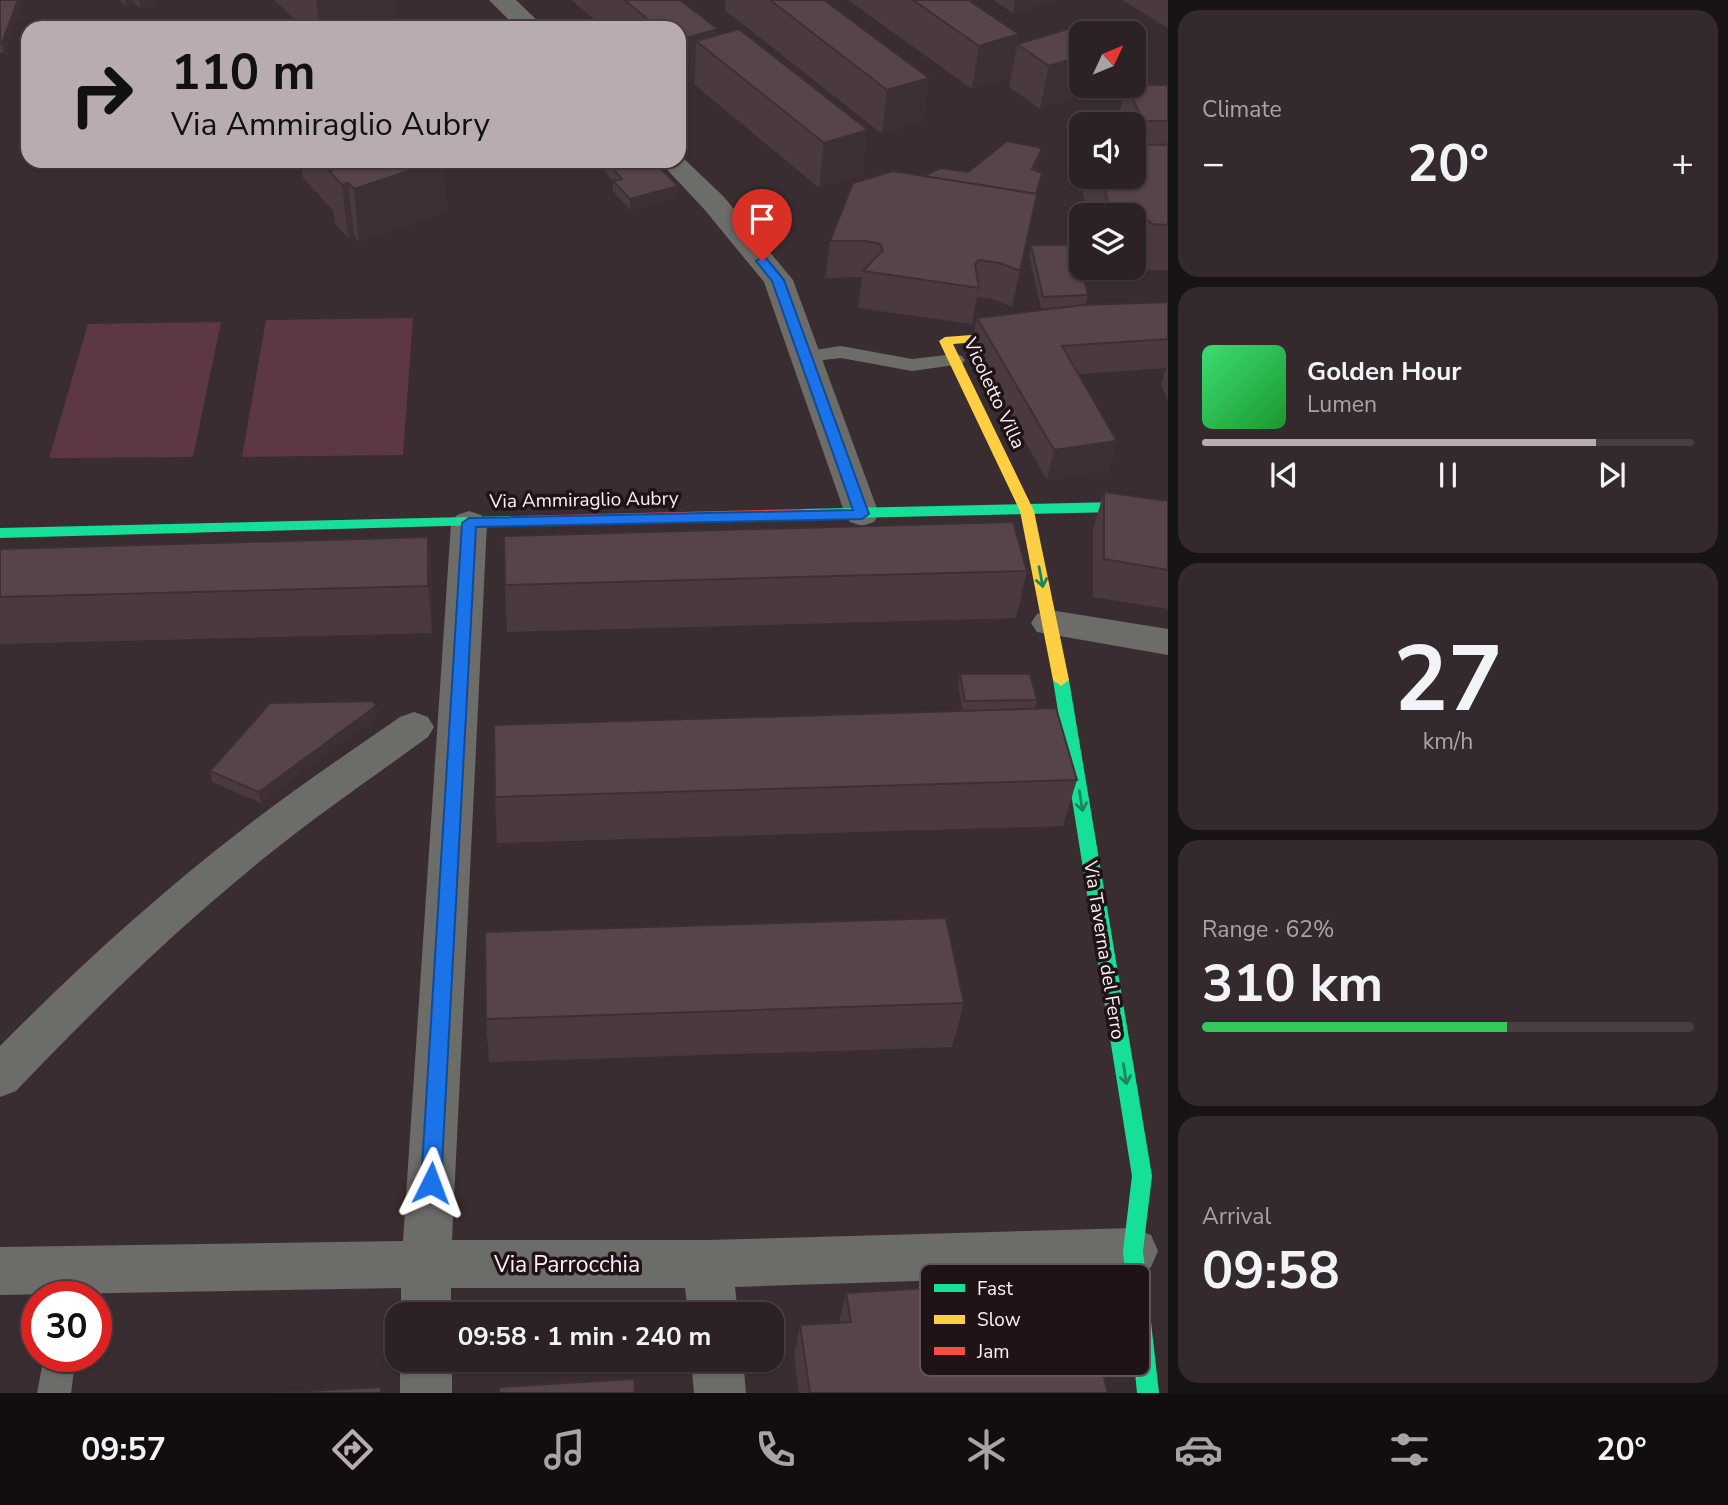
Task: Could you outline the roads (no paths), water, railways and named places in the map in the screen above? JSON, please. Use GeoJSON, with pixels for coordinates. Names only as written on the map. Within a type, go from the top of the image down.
{"type":"FeatureCollection","features":[{"type":"Feature","properties":{"kind":"street"},"geometry":{"type":"LineString","coordinates":[[501,0],[524,21]]}},
{"type":"Feature","properties":{"kind":"street"},"geometry":{"type":"LineString","coordinates":[[680,168],[714,203],[778,280],[862,514]]}},
{"type":"Feature","properties":{"kind":"street","name":"Vicoletto Villa"},"geometry":{"type":"LineString","coordinates":[[1027,511],[945,341],[1039,333]]}},
{"type":"Feature","properties":{"kind":"street","name":"Via Ammiraglio Aubry"},"geometry":{"type":"LineString","coordinates":[[0,533],[1118,507],[1168,514]]}},
{"type":"Feature","properties":{"kind":"street","name":"Via Taverna del Ferro"},"geometry":{"type":"LineString","coordinates":[[1027,511],[1050,623],[1142,1177],[1133,1251],[1134,1264]]}},
{"type":"Feature","properties":{"kind":"street"},"geometry":{"type":"LineString","coordinates":[[426,1302],[469,523]]}},
{"type":"Feature","properties":{"kind":"street"},"geometry":{"type":"LineString","coordinates":[[1050,623],[1168,642]]}},
{"type":"Feature","properties":{"kind":"street"},"geometry":{"type":"LineString","coordinates":[[0,1077],[104,974],[223,869],[298,809],[414,727]]}},
{"type":"Feature","properties":{"kind":"street","name":"Via Parrocchia"},"geometry":{"type":"LineString","coordinates":[[109,1281],[426,1264],[708,1264],[1133,1251]]}},
{"type":"Feature","properties":{"kind":"street"},"geometry":{"type":"LineString","coordinates":[[708,1264],[712,1302]]}},
{"type":"Feature","properties":{"kind":"street","name":"Via Parrocchia"},"geometry":{"type":"LineString","coordinates":[[0,1270],[61,1281]]}},
{"type":"Feature","properties":{"kind":"street"},"geometry":{"type":"LineString","coordinates":[[426,1372],[426,1393]]}},
{"type":"Feature","properties":{"kind":"street"},"geometry":{"type":"LineString","coordinates":[[718,1372],[720,1393]]}},
{"type":"Feature","properties":{"kind":"lane"},"geometry":{"type":"LineString","coordinates":[[807,356],[841,352],[912,365],[955,360]]}},
{"type":"Feature","properties":{"kind":"lane"},"geometry":{"type":"LineString","coordinates":[[54,1393],[57,1372]]}}]}
